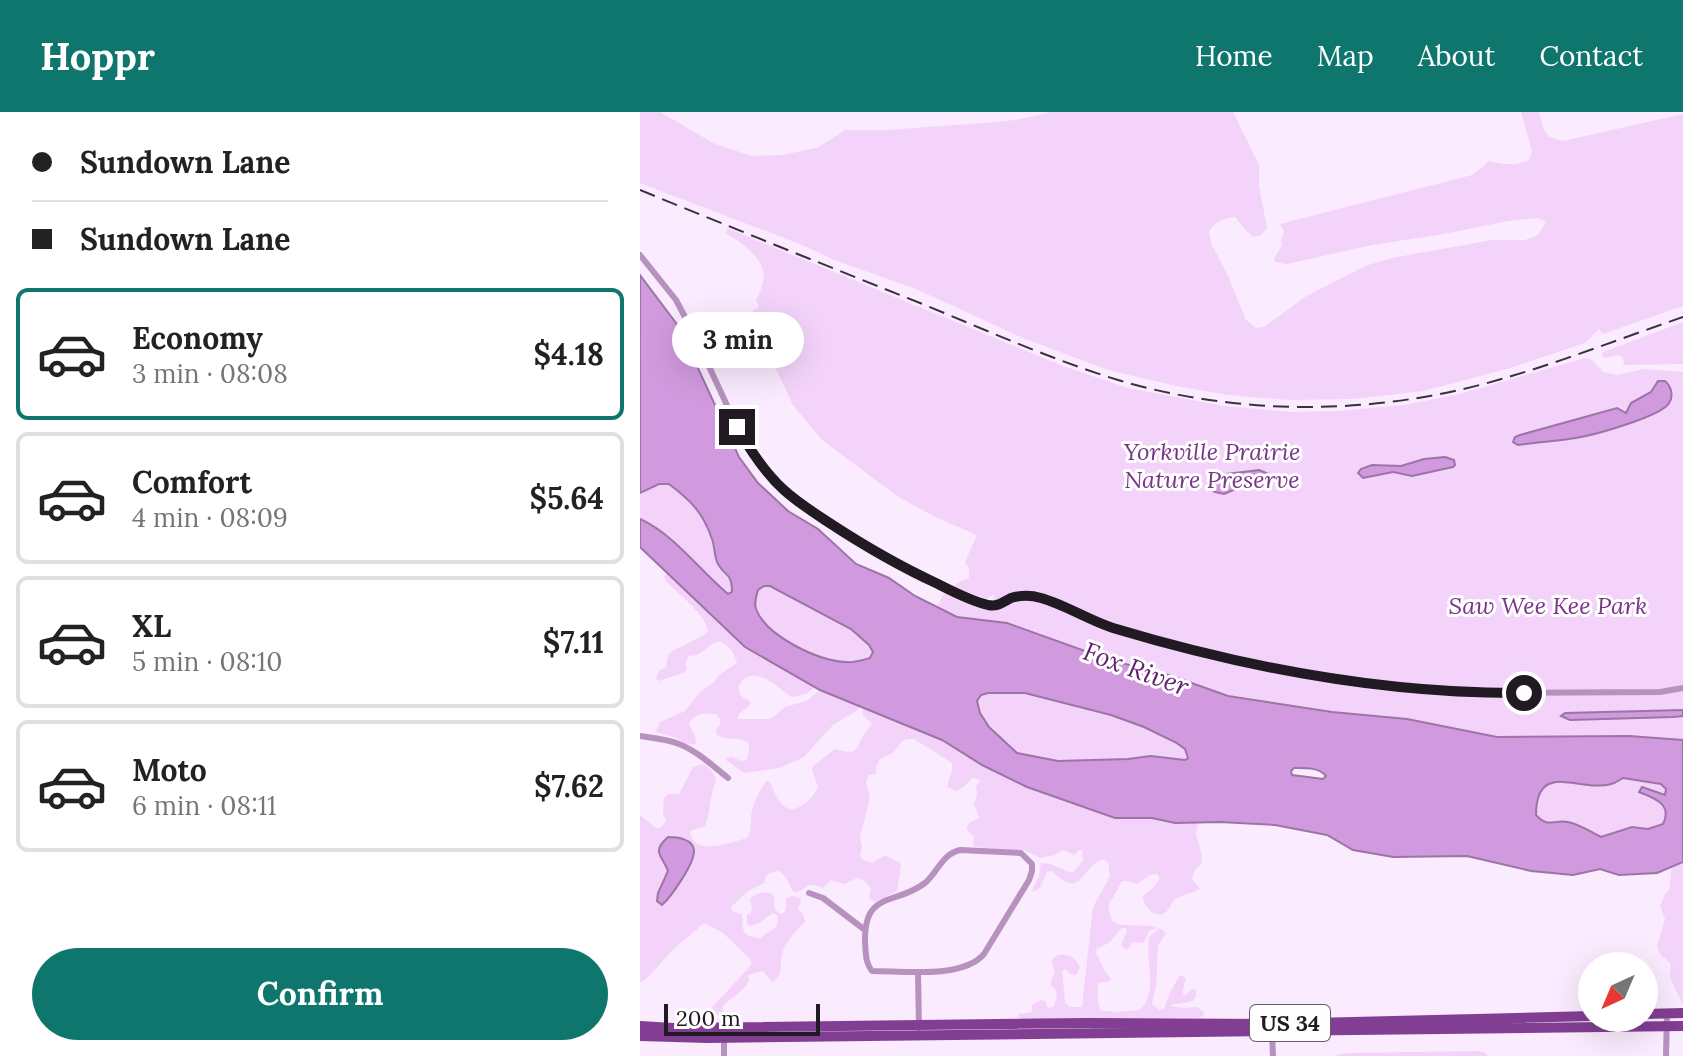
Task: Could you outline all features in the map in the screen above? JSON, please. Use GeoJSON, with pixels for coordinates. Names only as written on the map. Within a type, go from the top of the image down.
{"type":"FeatureCollection","features":[{"type":"Feature","properties":{"kind":"main road"},"geometry":{"type":"LineString","coordinates":[[1658,1013],[1683,1013]]}},
{"type":"Feature","properties":{"kind":"main road","name":"US 34"},"geometry":{"type":"LineString","coordinates":[[1272,1028],[1578,1017]]}},
{"type":"Feature","properties":{"kind":"main road","name":"US 34"},"geometry":{"type":"LineString","coordinates":[[640,1036],[724,1032],[985,1030],[1087,1023],[1272,1028],[1683,1026]]}},
{"type":"Feature","properties":{"kind":"main road","name":"US 34"},"geometry":{"type":"LineString","coordinates":[[640,1026],[724,1032]]}},
{"type":"Feature","properties":{"kind":"street"},"geometry":{"type":"LineString","coordinates":[[640,255],[676,300],[737,427],[766,472],[804,506],[866,547],[970,599],[992,606],[1018,596],[1035,597],[1100,623],[1158,640],[1279,669],[1357,682],[1492,693],[1660,692],[1683,688]]}},
{"type":"Feature","properties":{"kind":"street"},"geometry":{"type":"LineString","coordinates":[[640,736],[679,744],[728,778]]}},
{"type":"Feature","properties":{"kind":"street"},"geometry":{"type":"LineString","coordinates":[[1011,851],[1028,858],[1032,864],[1029,880],[977,962],[958,970],[918,972],[872,971],[866,963],[865,930],[870,912],[880,902],[919,887],[953,852],[1011,851]]}},
{"type":"Feature","properties":{"kind":"street"},"geometry":{"type":"LineString","coordinates":[[809,893],[823,898],[865,930]]}},
{"type":"Feature","properties":{"kind":"street"},"geometry":{"type":"LineString","coordinates":[[918,972],[919,1030]]}},
{"type":"Feature","properties":{"kind":"street"},"geometry":{"type":"LineString","coordinates":[[1666,1056],[1667,1013]]}},
{"type":"Feature","properties":{"kind":"street"},"geometry":{"type":"LineString","coordinates":[[1272,1028],[1273,1056]]}},
{"type":"Feature","properties":{"kind":"street"},"geometry":{"type":"LineString","coordinates":[[724,1032],[724,1056]]}},
{"type":"Feature","properties":{"kind":"green space"},"geometry":{"type":"Polygon","coordinates":[[[640,112],[660,112],[715,144],[752,156],[782,155],[817,148],[845,130],[983,123],[1052,112],[1233,112],[1259,165],[1259,186],[1267,228],[1254,237],[1235,217],[1220,221],[1209,231],[1211,243],[1246,320],[1256,328],[1264,327],[1305,297],[1365,266],[1392,258],[1492,240],[1525,240],[1538,235],[1546,222],[1538,218],[1508,221],[1372,245],[1287,264],[1275,262],[1274,259],[1282,245],[1284,231],[1280,224],[1472,175],[1488,161],[1514,164],[1529,160],[1532,151],[1521,112],[1539,112],[1549,137],[1563,141],[1683,114],[1683,306],[1603,334],[1599,329],[1585,343],[1507,369],[1423,391],[1353,399],[1288,400],[1181,387],[1108,370],[1023,338],[916,289],[640,183],[640,112]]]}},
{"type":"Feature","properties":{"kind":"green space"},"geometry":{"type":"Polygon","coordinates":[[[727,228],[1063,366],[1128,388],[1224,406],[1291,412],[1404,405],[1460,394],[1585,358],[1592,360],[1603,372],[1617,375],[1644,369],[1683,372],[1683,740],[1629,736],[1497,737],[1407,719],[1332,712],[1228,696],[1172,676],[1110,660],[1007,623],[958,617],[937,607],[945,591],[991,609],[994,594],[987,599],[955,586],[969,578],[965,562],[977,535],[897,496],[822,440],[793,405],[752,318],[753,310],[759,307],[756,300],[763,282],[762,266],[752,253],[726,233],[727,228]],[[1656,384],[1651,392],[1631,403],[1626,413],[1617,408],[1561,423],[1515,444],[1607,431],[1663,409],[1656,384]],[[1382,465],[1388,473],[1412,476],[1450,469],[1390,466],[1382,465]]]}},
{"type":"Feature","properties":{"kind":"green space"},"geometry":{"type":"Polygon","coordinates":[[[1683,322],[1683,364],[1624,365],[1619,355],[1602,356],[1603,352],[1683,322]]]}},
{"type":"Feature","properties":{"kind":"green space"},"geometry":{"type":"Polygon","coordinates":[[[669,483],[700,514],[713,542],[717,561],[729,578],[732,592],[728,594],[671,538],[640,519],[640,493],[669,483]]]}},
{"type":"Feature","properties":{"kind":"green space"},"geometry":{"type":"Polygon","coordinates":[[[668,573],[745,647],[815,687],[806,694],[791,697],[762,677],[747,677],[739,689],[751,704],[737,719],[770,719],[785,707],[806,701],[820,690],[859,706],[858,710],[833,725],[804,757],[780,768],[744,773],[726,759],[731,756],[746,760],[749,743],[716,734],[720,719],[716,714],[700,714],[691,720],[689,724],[696,744],[687,744],[656,732],[660,722],[685,711],[700,692],[737,663],[731,650],[720,641],[697,655],[689,656],[684,672],[660,681],[656,679],[659,671],[666,667],[671,652],[708,631],[697,611],[666,581],[664,576],[668,573]]]}},
{"type":"Feature","properties":{"kind":"green space"},"geometry":{"type":"Polygon","coordinates":[[[770,586],[851,629],[869,645],[873,652],[870,658],[852,662],[821,657],[781,637],[756,609],[758,590],[770,586]]]}},
{"type":"Feature","properties":{"kind":"green space"},"geometry":{"type":"Polygon","coordinates":[[[1024,693],[1111,715],[1175,742],[1185,749],[1188,759],[1151,756],[1058,761],[1017,753],[989,727],[980,713],[977,702],[981,695],[1024,693]]]}},
{"type":"Feature","properties":{"kind":"green space"},"geometry":{"type":"Polygon","coordinates":[[[863,708],[942,740],[982,765],[1027,787],[1115,818],[1198,823],[1196,834],[1202,863],[1192,879],[1200,889],[1176,899],[1160,915],[1151,911],[1143,900],[1143,896],[1160,878],[1157,874],[1136,884],[1122,881],[1108,906],[1112,921],[1121,925],[1157,928],[1149,931],[1144,942],[1133,942],[1125,949],[1121,945],[1127,931],[1122,928],[1096,953],[1111,979],[1098,984],[1100,1010],[1140,1010],[1149,994],[1149,937],[1160,928],[1166,933],[1158,946],[1152,1004],[1159,1010],[1165,1008],[1181,975],[1186,978],[1183,994],[1192,989],[1196,990],[1196,997],[1191,1002],[1170,1006],[1197,1007],[1204,1013],[1203,1016],[1026,1020],[1017,1017],[1032,1012],[1032,1005],[1041,1000],[1048,1008],[1053,1007],[1057,994],[1050,984],[1055,971],[1052,963],[1053,958],[1061,955],[1072,957],[1080,968],[1076,975],[1066,969],[1062,971],[1065,1002],[1070,1007],[1082,1007],[1093,907],[1110,876],[1108,862],[1103,859],[1095,863],[1080,879],[1070,883],[1052,871],[1047,872],[1040,888],[1033,892],[1041,863],[1072,873],[1083,861],[1082,850],[1074,855],[1063,850],[1040,858],[1024,850],[973,846],[974,837],[967,830],[970,823],[979,818],[974,804],[980,781],[973,777],[955,791],[948,787],[952,763],[914,739],[902,741],[894,752],[880,759],[876,774],[869,775],[866,781],[870,797],[860,837],[860,856],[872,863],[885,855],[900,863],[897,891],[877,902],[872,901],[869,897],[870,887],[857,878],[844,884],[831,880],[823,888],[810,885],[794,892],[779,871],[770,873],[764,883],[748,891],[731,907],[732,911],[742,915],[746,934],[760,938],[777,926],[778,916],[773,913],[756,924],[747,924],[747,915],[752,909],[750,899],[759,893],[770,893],[780,914],[786,909],[786,898],[800,898],[798,908],[805,922],[787,943],[780,971],[772,982],[763,971],[748,975],[747,984],[723,1006],[723,1013],[703,1017],[751,965],[751,960],[722,932],[704,923],[640,982],[640,815],[656,828],[661,828],[666,821],[664,798],[668,794],[679,794],[693,767],[703,764],[716,781],[705,826],[690,831],[692,839],[698,844],[714,846],[747,838],[754,804],[766,781],[770,782],[785,807],[795,809],[804,804],[818,787],[813,766],[835,749],[847,752],[854,751],[858,746],[872,724],[862,714],[863,708]],[[672,836],[660,844],[668,871],[663,881],[671,897],[693,856],[672,836]]]}},
{"type":"Feature","properties":{"kind":"green space"},"geometry":{"type":"Polygon","coordinates":[[[1623,777],[1661,784],[1666,795],[1643,787],[1639,791],[1664,806],[1663,824],[1648,829],[1632,827],[1601,837],[1581,826],[1563,821],[1548,822],[1536,815],[1538,798],[1544,788],[1552,783],[1599,786],[1623,777]]]}},
{"type":"Feature","properties":{"kind":"green space"},"geometry":{"type":"Polygon","coordinates":[[[1683,862],[1683,1006],[1670,977],[1671,964],[1660,954],[1657,946],[1665,919],[1660,906],[1669,890],[1672,866],[1683,862]]]}},
{"type":"Feature","properties":{"kind":"green space"},"geometry":{"type":"Polygon","coordinates":[[[1479,1051],[1488,1056],[1336,1056],[1349,1053],[1479,1051]]]}},
{"type":"Feature","properties":{"kind":"water","name":"Fox River"},"geometry":{"type":"Polygon","coordinates":[[[640,275],[679,327],[739,457],[758,483],[788,511],[818,529],[856,564],[889,578],[915,596],[957,617],[1007,623],[1110,660],[1172,676],[1228,696],[1332,712],[1407,719],[1497,737],[1629,736],[1683,740],[1683,862],[1657,873],[1619,875],[1600,869],[1573,875],[1531,871],[1467,856],[1393,857],[1353,850],[1327,835],[1275,825],[1115,818],[1027,787],[982,765],[942,740],[820,690],[745,647],[640,547],[640,519],[675,543],[728,594],[732,592],[731,581],[718,564],[712,539],[700,514],[669,484],[659,484],[640,493],[640,275]],[[770,586],[758,590],[755,606],[762,619],[770,629],[794,645],[835,661],[852,662],[870,658],[873,652],[869,645],[851,629],[770,586]],[[1025,693],[981,695],[977,701],[980,713],[989,727],[1017,753],[1058,761],[1151,756],[1188,758],[1185,749],[1175,742],[1111,715],[1025,693]],[[1294,768],[1292,775],[1323,779],[1326,776],[1311,769],[1294,768]],[[1623,778],[1613,784],[1552,783],[1544,788],[1538,798],[1536,815],[1548,823],[1563,821],[1581,826],[1601,837],[1632,827],[1648,829],[1663,824],[1664,807],[1656,799],[1639,792],[1642,787],[1665,795],[1666,789],[1661,784],[1623,778]]]}},
{"type":"Feature","properties":{"kind":"water"},"geometry":{"type":"Polygon","coordinates":[[[1658,381],[1665,381],[1669,386],[1671,400],[1664,408],[1642,419],[1573,438],[1518,445],[1513,442],[1520,435],[1617,408],[1626,413],[1631,403],[1651,392],[1658,381]]]}},
{"type":"Feature","properties":{"kind":"water"},"geometry":{"type":"Polygon","coordinates":[[[1445,457],[1454,460],[1453,467],[1412,476],[1393,472],[1363,478],[1358,473],[1372,465],[1401,466],[1445,457]]]}},
{"type":"Feature","properties":{"kind":"water"},"geometry":{"type":"Polygon","coordinates":[[[1259,470],[1272,477],[1260,487],[1243,486],[1224,494],[1207,486],[1208,481],[1218,475],[1259,470]]]}},
{"type":"Feature","properties":{"kind":"water"},"geometry":{"type":"Polygon","coordinates":[[[1683,710],[1683,716],[1673,717],[1570,720],[1561,716],[1565,713],[1683,710]]]}},
{"type":"Feature","properties":{"kind":"water"},"geometry":{"type":"Polygon","coordinates":[[[668,837],[688,841],[694,850],[687,871],[662,905],[657,901],[658,893],[668,871],[659,850],[668,837]]]}},
{"type":"Feature","properties":{"kind":"railway"},"geometry":{"type":"LineString","coordinates":[[640,190],[1068,363],[1154,389],[1227,402],[1264,406],[1338,406],[1375,404],[1445,393],[1548,364],[1683,317]]}},
{"type":"Feature","properties":{"kind":"route"},"geometry":{"type":"LineString","coordinates":[[737,427],[766,472],[804,506],[866,547],[970,599],[992,606],[1018,596],[1035,597],[1135,634],[1317,676],[1371,684],[1524,693]]}},
{"type":"Feature","properties":{"kind":"park label","name":"Yorkville Prairie Nature Preserve"},"geometry":{"type":"Point","coordinates":[1212,466]}},
{"type":"Feature","properties":{"kind":"park label","name":"Saw Wee Kee Park"},"geometry":{"type":"Point","coordinates":[1548,606]}}]}
